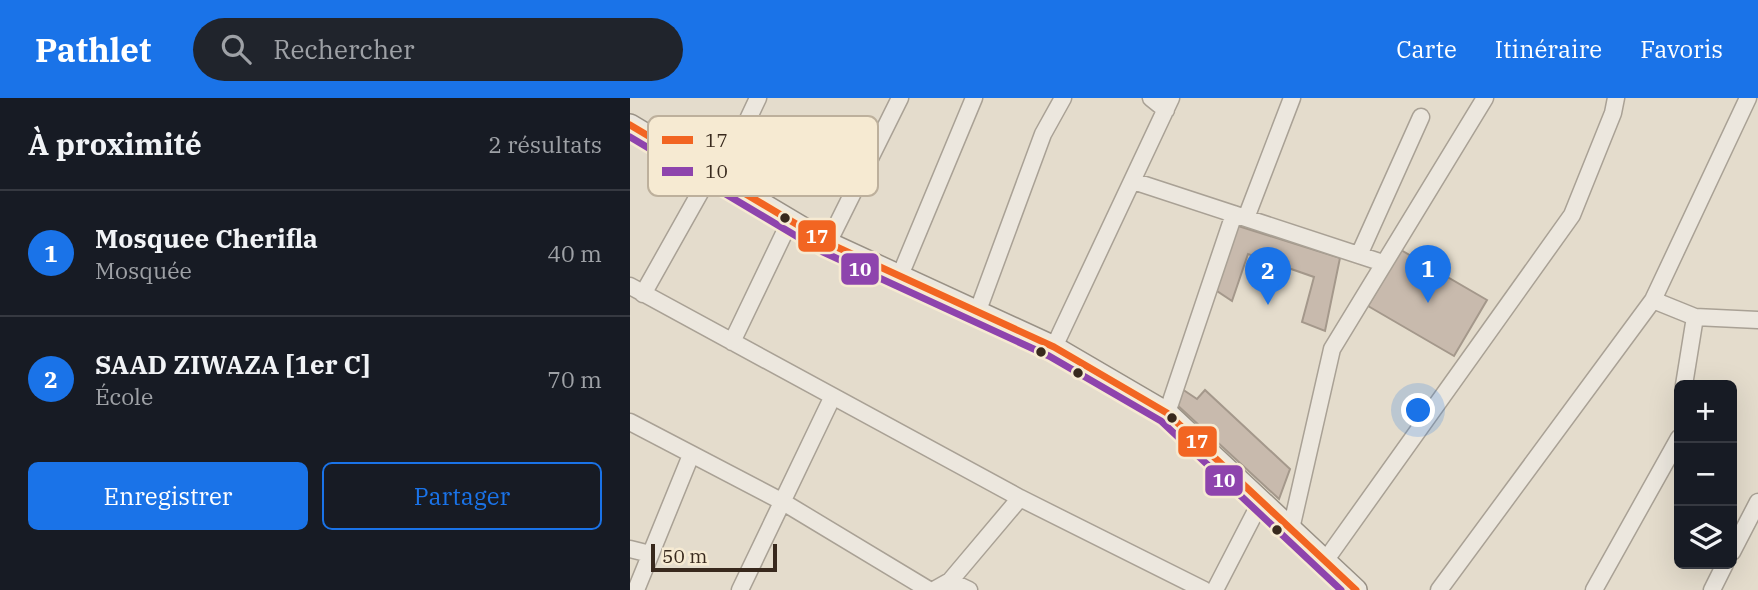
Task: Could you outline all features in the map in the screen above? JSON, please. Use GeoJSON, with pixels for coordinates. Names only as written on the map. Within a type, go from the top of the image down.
{"type":"FeatureCollection","features":[{"type":"Feature","properties":{"kind":"street"},"geometry":{"type":"LineString","coordinates":[[748,116],[758,98]]}},
{"type":"Feature","properties":{"kind":"street"},"geometry":{"type":"LineString","coordinates":[[878,142],[900,98]]}},
{"type":"Feature","properties":{"kind":"street"},"geometry":{"type":"LineString","coordinates":[[899,278],[974,98]]}},
{"type":"Feature","properties":{"kind":"street"},"geometry":{"type":"LineString","coordinates":[[977,313],[1043,134],[1063,98]]}},
{"type":"Feature","properties":{"kind":"street"},"geometry":{"type":"LineString","coordinates":[[1054,347],[1169,104],[1151,98]]}},
{"type":"Feature","properties":{"kind":"street"},"geometry":{"type":"LineString","coordinates":[[1167,413],[1240,216],[1292,98]]}},
{"type":"Feature","properties":{"kind":"street"},"geometry":{"type":"LineString","coordinates":[[1291,529],[1332,349],[1485,98]]}},
{"type":"Feature","properties":{"kind":"street"},"geometry":{"type":"LineString","coordinates":[[1325,561],[1572,215],[1613,113],[1616,98]]}},
{"type":"Feature","properties":{"kind":"street"},"geometry":{"type":"LineString","coordinates":[[1439,590],[1653,300],[1749,100]]}},
{"type":"Feature","properties":{"kind":"street"},"geometry":{"type":"LineString","coordinates":[[1359,256],[1421,117]]}},
{"type":"Feature","properties":{"kind":"street"},"geometry":{"type":"LineString","coordinates":[[630,125],[648,136]]}},
{"type":"Feature","properties":{"kind":"street"},"geometry":{"type":"LineString","coordinates":[[1133,181],[1382,263]]}},
{"type":"Feature","properties":{"kind":"street"},"geometry":{"type":"LineString","coordinates":[[702,196],[637,290],[1020,498],[1204,590]]}},
{"type":"Feature","properties":{"kind":"street"},"geometry":{"type":"LineString","coordinates":[[749,196],[828,243],[899,278],[1054,347],[1167,413],[1356,590]]}},
{"type":"Feature","properties":{"kind":"street"},"geometry":{"type":"LineString","coordinates":[[828,243],[851,196]]}},
{"type":"Feature","properties":{"kind":"street"},"geometry":{"type":"LineString","coordinates":[[732,342],[790,221]]}},
{"type":"Feature","properties":{"kind":"street"},"geometry":{"type":"LineString","coordinates":[[1653,300],[1695,317],[1758,320]]}},
{"type":"Feature","properties":{"kind":"street"},"geometry":{"type":"LineString","coordinates":[[1685,380],[1695,317]]}},
{"type":"Feature","properties":{"kind":"street"},"geometry":{"type":"LineString","coordinates":[[740,590],[832,398]]}},
{"type":"Feature","properties":{"kind":"street"},"geometry":{"type":"LineString","coordinates":[[630,422],[783,502],[931,590],[950,581],[1020,498]]}},
{"type":"Feature","properties":{"kind":"street"},"geometry":{"type":"LineString","coordinates":[[1594,590],[1676,443]]}},
{"type":"Feature","properties":{"kind":"street"},"geometry":{"type":"LineString","coordinates":[[636,590],[691,455]]}},
{"type":"Feature","properties":{"kind":"street"},"geometry":{"type":"LineString","coordinates":[[1215,590],[1261,501]]}},
{"type":"Feature","properties":{"kind":"street"},"geometry":{"type":"LineString","coordinates":[[1737,542],[1758,502]]}},
{"type":"Feature","properties":{"kind":"street"},"geometry":{"type":"LineString","coordinates":[[630,549],[650,554]]}},
{"type":"Feature","properties":{"kind":"street"},"geometry":{"type":"LineString","coordinates":[[1712,590],[1723,569]]}},
{"type":"Feature","properties":{"kind":"street"},"geometry":{"type":"LineString","coordinates":[[950,581],[969,590]]}},
{"type":"Feature","properties":{"kind":"building"},"geometry":{"type":"Polygon","coordinates":[[[1235,225],[1340,258],[1325,331],[1302,322],[1314,277],[1248,254],[1232,301],[1214,289],[1235,225]]]}},
{"type":"Feature","properties":{"kind":"building"},"geometry":{"type":"Polygon","coordinates":[[[1401,250],[1487,300],[1454,356],[1368,306],[1401,250]]]}},
{"type":"Feature","properties":{"kind":"building"},"geometry":{"type":"Polygon","coordinates":[[[1182,389],[1197,399],[1205,390],[1290,469],[1279,499],[1175,403],[1182,389]]]}},
{"type":"Feature","properties":{"kind":"transit line","name":"17"},"geometry":{"type":"LineString","coordinates":[[630,125],[648,136]]}},
{"type":"Feature","properties":{"kind":"transit line","name":"10"},"geometry":{"type":"LineString","coordinates":[[630,137],[648,148]]}},
{"type":"Feature","properties":{"kind":"transit line","name":"10"},"geometry":{"type":"LineString","coordinates":[[729,196],[823,252],[1049,356],[1161,421],[1341,590]]}},
{"type":"Feature","properties":{"kind":"transit line","name":"17"},"geometry":{"type":"LineString","coordinates":[[749,196],[828,243],[1054,347],[1167,413],[1356,590]]}},
{"type":"Feature","properties":{"kind":"place","name":"Mosquee Cherifla"},"geometry":{"type":"Point","coordinates":[1428,303]}},
{"type":"Feature","properties":{"kind":"place","name":"SAAD ZIWAZA [1er C]"},"geometry":{"type":"Point","coordinates":[1268,305]}}]}
